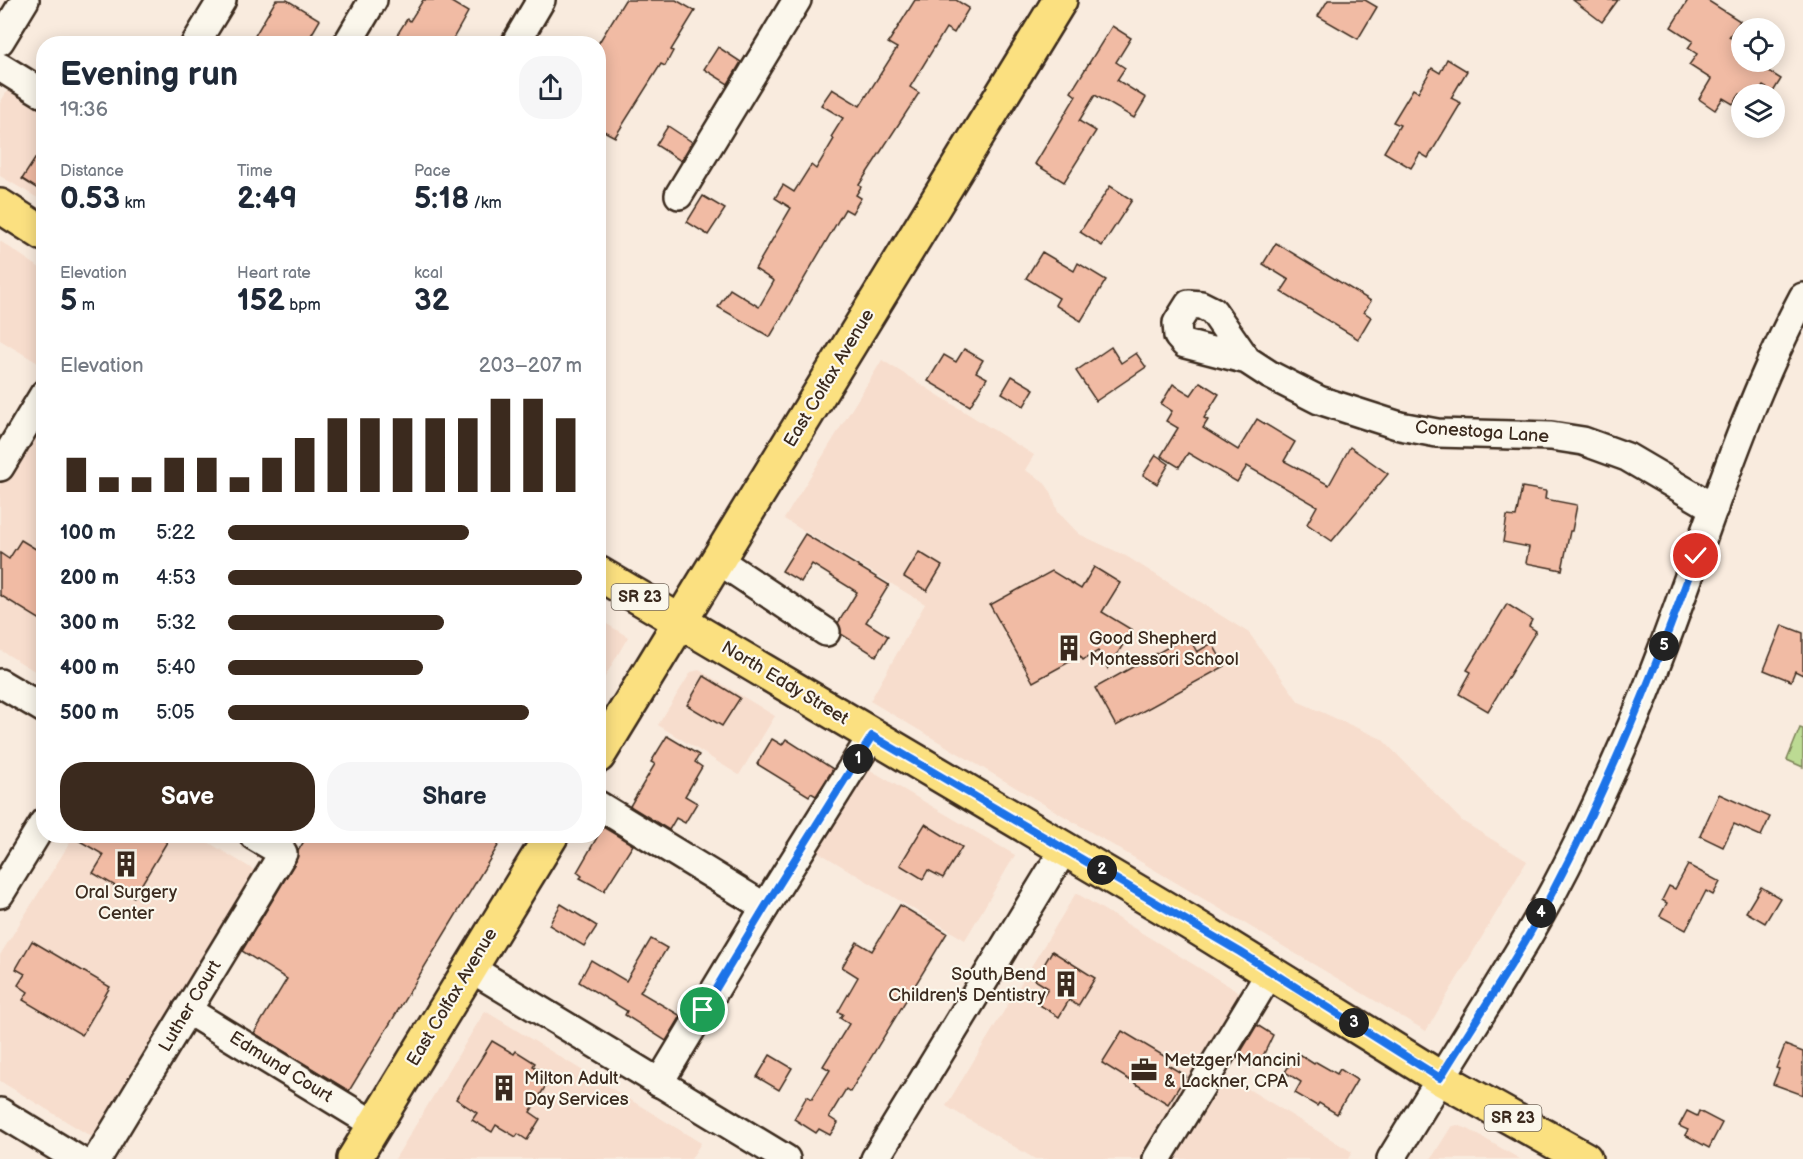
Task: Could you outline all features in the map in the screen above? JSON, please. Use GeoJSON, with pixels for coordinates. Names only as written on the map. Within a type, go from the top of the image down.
{"type":"FeatureCollection","features":[{"type":"Feature","properties":{"kind":"main road","name":"East Colfax Avenue"},"geometry":{"type":"LineString","coordinates":[[606,743],[1059,0]]}},
{"type":"Feature","properties":{"kind":"main road"},"geometry":{"type":"LineString","coordinates":[[0,206],[36,229]]}},
{"type":"Feature","properties":{"kind":"main road","name":"North Eddy Street"},"geometry":{"type":"LineString","coordinates":[[606,578],[1065,848]]}},
{"type":"Feature","properties":{"kind":"main road","name":"East Colfax Avenue"},"geometry":{"type":"LineString","coordinates":[[354,1159],[547,843]]}},
{"type":"Feature","properties":{"kind":"main road","name":"SR 23"},"geometry":{"type":"LineString","coordinates":[[1065,848],[1271,971],[1440,1078],[1585,1159]]}},
{"type":"Feature","properties":{"kind":"street"},"geometry":{"type":"LineString","coordinates":[[0,41],[25,0]]}},
{"type":"Feature","properties":{"kind":"street"},"geometry":{"type":"LineString","coordinates":[[200,36],[222,0]]}},
{"type":"Feature","properties":{"kind":"street"},"geometry":{"type":"LineString","coordinates":[[352,36],[373,0]]}},
{"type":"Feature","properties":{"kind":"street"},"geometry":{"type":"LineString","coordinates":[[520,36],[541,0]]}},
{"type":"Feature","properties":{"kind":"street"},"geometry":{"type":"LineString","coordinates":[[679,195],[797,0]]}},
{"type":"Feature","properties":{"kind":"street"},"geometry":{"type":"LineString","coordinates":[[0,68],[36,89]]}},
{"type":"Feature","properties":{"kind":"street"},"geometry":{"type":"LineString","coordinates":[[1391,1159],[1527,938],[1580,838],[1627,738],[1659,659],[1751,410],[1803,297]]}},
{"type":"Feature","properties":{"kind":"street","name":"Conestoga Lane"},"geometry":{"type":"LineString","coordinates":[[1247,360],[1270,375],[1319,400],[1400,426],[1437,433],[1551,436],[1593,444],[1627,457],[1714,508]]}},
{"type":"Feature","properties":{"kind":"street"},"geometry":{"type":"LineString","coordinates":[[0,467],[36,407]]}},
{"type":"Feature","properties":{"kind":"street"},"geometry":{"type":"LineString","coordinates":[[718,560],[826,632]]}},
{"type":"Feature","properties":{"kind":"street"},"geometry":{"type":"LineString","coordinates":[[0,683],[36,704]]}},
{"type":"Feature","properties":{"kind":"street"},"geometry":{"type":"LineString","coordinates":[[659,1083],[872,736]]}},
{"type":"Feature","properties":{"kind":"street"},"geometry":{"type":"LineString","coordinates":[[606,810],[765,907]]}},
{"type":"Feature","properties":{"kind":"street"},"geometry":{"type":"LineString","coordinates":[[0,894],[36,835]]}},
{"type":"Feature","properties":{"kind":"street","name":"Luther Court"},"geometry":{"type":"LineString","coordinates":[[98,1159],[283,853],[266,843]]}},
{"type":"Feature","properties":{"kind":"street"},"geometry":{"type":"LineString","coordinates":[[875,1159],[1065,848]]}},
{"type":"Feature","properties":{"kind":"street"},"geometry":{"type":"LineString","coordinates":[[470,968],[786,1159]]}},
{"type":"Feature","properties":{"kind":"street"},"geometry":{"type":"LineString","coordinates":[[1158,1159],[1271,971]]}},
{"type":"Feature","properties":{"kind":"street","name":"Edmund Court"},"geometry":{"type":"LineString","coordinates":[[188,1010],[375,1125]]}},
{"type":"Feature","properties":{"kind":"street"},"geometry":{"type":"LineString","coordinates":[[0,1112],[77,1159]]}},
{"type":"Feature","properties":{"kind":"shaded area"},"geometry":{"type":"Polygon","coordinates":[[[13,81],[36,95],[36,197],[0,176],[0,103],[13,81]]]}},
{"type":"Feature","properties":{"kind":"shaded area"},"geometry":{"type":"Polygon","coordinates":[[[0,241],[36,265],[36,362],[0,340],[0,241]]]}},
{"type":"Feature","properties":{"kind":"shaded area"},"geometry":{"type":"Polygon","coordinates":[[[882,360],[1034,455],[1025,470],[1043,481],[1051,492],[1058,512],[1079,534],[1126,556],[1249,633],[1299,702],[1382,739],[1462,821],[1527,861],[1426,1031],[870,701],[925,604],[784,519],[882,360]]]}},
{"type":"Feature","properties":{"kind":"shaded area"},"geometry":{"type":"Polygon","coordinates":[[[36,418],[36,672],[0,650],[0,477],[36,418]]]}},
{"type":"Feature","properties":{"kind":"shaded area"},"geometry":{"type":"Polygon","coordinates":[[[606,623],[628,637],[606,675],[606,623]]]}},
{"type":"Feature","properties":{"kind":"shaded area"},"geometry":{"type":"Polygon","coordinates":[[[699,670],[775,716],[739,775],[658,725],[691,672],[699,670]]]}},
{"type":"Feature","properties":{"kind":"shaded area"},"geometry":{"type":"Polygon","coordinates":[[[860,764],[1015,855],[965,940],[810,847],[860,764]]]}},
{"type":"Feature","properties":{"kind":"shaded area"},"geometry":{"type":"Polygon","coordinates":[[[70,843],[210,843],[259,873],[97,1140],[0,1081],[0,955],[70,843]]]}},
{"type":"Feature","properties":{"kind":"shaded area"},"geometry":{"type":"Polygon","coordinates":[[[1076,893],[1247,997],[1148,1159],[1035,1159],[946,1106],[1076,893]]]}},
{"type":"Feature","properties":{"kind":"shaded area"},"geometry":{"type":"Polygon","coordinates":[[[485,1011],[701,1143],[691,1159],[395,1159],[485,1011]]]}},
{"type":"Feature","properties":{"kind":"shaded area"},"geometry":{"type":"Polygon","coordinates":[[[1217,1070],[1352,1152],[1348,1159],[1170,1159],[1217,1070]]]}},
{"type":"Feature","properties":{"kind":"shaded area"},"geometry":{"type":"Polygon","coordinates":[[[1457,1125],[1520,1159],[1431,1159],[1451,1127],[1457,1125]]]}},
{"type":"Feature","properties":{"kind":"green space"},"geometry":{"type":"Polygon","coordinates":[[[1800,728],[1803,729],[1803,767],[1787,760],[1800,728]]]}},
{"type":"Feature","properties":{"kind":"building"},"geometry":{"type":"Polygon","coordinates":[[[276,0],[287,0],[320,20],[311,36],[255,36],[276,0]]]}},
{"type":"Feature","properties":{"kind":"building"},"geometry":{"type":"Polygon","coordinates":[[[423,0],[448,0],[468,12],[454,36],[396,36],[407,19],[410,21],[423,0]]]}},
{"type":"Feature","properties":{"kind":"building"},"geometry":{"type":"Polygon","coordinates":[[[625,0],[676,0],[695,11],[671,50],[673,51],[665,66],[661,64],[615,137],[606,132],[606,36],[603,36],[625,0]]]}},
{"type":"Feature","properties":{"kind":"building"},"geometry":{"type":"Polygon","coordinates":[[[915,0],[956,0],[969,8],[954,33],[946,28],[910,87],[919,93],[859,185],[861,187],[856,195],[861,198],[852,213],[845,209],[770,337],[718,307],[730,289],[759,307],[774,281],[755,269],[791,208],[775,198],[783,185],[794,192],[811,165],[816,169],[834,139],[831,137],[843,118],[821,105],[832,89],[860,106],[897,48],[888,43],[915,0]]]}},
{"type":"Feature","properties":{"kind":"building"},"geometry":{"type":"Polygon","coordinates":[[[1328,0],[1365,0],[1377,7],[1358,39],[1318,16],[1328,0]]]}},
{"type":"Feature","properties":{"kind":"building"},"geometry":{"type":"Polygon","coordinates":[[[1573,0],[1618,0],[1602,22],[1573,0]]]}},
{"type":"Feature","properties":{"kind":"building"},"geometry":{"type":"Polygon","coordinates":[[[1688,0],[1707,0],[1735,18],[1731,18],[1729,37],[1731,38],[1731,72],[1770,72],[1781,79],[1778,84],[1731,84],[1731,103],[1723,98],[1715,110],[1699,99],[1711,79],[1689,65],[1697,54],[1688,48],[1693,41],[1671,27],[1688,0]]]}},
{"type":"Feature","properties":{"kind":"building"},"geometry":{"type":"Polygon","coordinates":[[[1112,26],[1131,38],[1116,62],[1125,68],[1117,80],[1146,98],[1134,118],[1095,95],[1079,121],[1096,131],[1064,182],[1035,164],[1076,96],[1071,92],[1112,26]]]}},
{"type":"Feature","properties":{"kind":"building"},"geometry":{"type":"Polygon","coordinates":[[[718,47],[741,62],[728,84],[704,69],[718,47]]]}},
{"type":"Feature","properties":{"kind":"building"},"geometry":{"type":"Polygon","coordinates":[[[1447,59],[1467,71],[1451,98],[1461,103],[1428,158],[1420,153],[1411,168],[1384,152],[1400,125],[1393,122],[1413,89],[1418,92],[1432,68],[1440,73],[1447,59]]]}},
{"type":"Feature","properties":{"kind":"building"},"geometry":{"type":"Polygon","coordinates":[[[668,126],[692,142],[681,161],[656,145],[668,126]]]}},
{"type":"Feature","properties":{"kind":"building"},"geometry":{"type":"Polygon","coordinates":[[[36,157],[36,188],[22,179],[36,157]]]}},
{"type":"Feature","properties":{"kind":"building"},"geometry":{"type":"Polygon","coordinates":[[[1110,186],[1132,200],[1102,246],[1080,232],[1110,186]]]}},
{"type":"Feature","properties":{"kind":"building"},"geometry":{"type":"Polygon","coordinates":[[[703,196],[725,209],[708,235],[687,222],[703,196]]]}},
{"type":"Feature","properties":{"kind":"building"},"geometry":{"type":"Polygon","coordinates":[[[1276,243],[1371,301],[1364,312],[1371,317],[1358,339],[1281,292],[1289,280],[1263,264],[1276,243]]]}},
{"type":"Feature","properties":{"kind":"building"},"geometry":{"type":"Polygon","coordinates":[[[1042,252],[1074,271],[1078,263],[1106,280],[1081,321],[1055,305],[1059,298],[1026,278],[1042,252]]]}},
{"type":"Feature","properties":{"kind":"building"},"geometry":{"type":"Polygon","coordinates":[[[1111,347],[1121,363],[1136,353],[1146,367],[1096,401],[1076,371],[1111,347]]]}},
{"type":"Feature","properties":{"kind":"building"},"geometry":{"type":"Polygon","coordinates":[[[964,349],[983,360],[976,372],[987,378],[970,406],[928,381],[944,355],[956,362],[964,349]]]}},
{"type":"Feature","properties":{"kind":"building"},"geometry":{"type":"Polygon","coordinates":[[[1012,376],[1034,389],[1024,406],[1002,393],[1012,376]]]}},
{"type":"Feature","properties":{"kind":"building"},"geometry":{"type":"Polygon","coordinates":[[[1200,382],[1219,394],[1204,418],[1208,420],[1203,428],[1238,450],[1257,419],[1295,442],[1284,461],[1329,485],[1350,447],[1388,474],[1332,541],[1307,524],[1317,506],[1247,466],[1237,482],[1188,453],[1179,467],[1161,456],[1178,428],[1166,421],[1172,411],[1161,404],[1173,384],[1191,395],[1200,382]]]}},
{"type":"Feature","properties":{"kind":"building"},"geometry":{"type":"Polygon","coordinates":[[[1156,455],[1169,464],[1157,484],[1143,475],[1156,455]]]}},
{"type":"Feature","properties":{"kind":"building"},"geometry":{"type":"Polygon","coordinates":[[[1522,487],[1546,491],[1545,499],[1577,505],[1562,570],[1526,563],[1529,547],[1503,542],[1507,516],[1516,517],[1522,487]]]}},
{"type":"Feature","properties":{"kind":"building"},"geometry":{"type":"Polygon","coordinates":[[[805,534],[889,585],[866,622],[888,636],[876,656],[841,634],[838,623],[857,592],[812,564],[801,582],[782,571],[805,534]]]}},
{"type":"Feature","properties":{"kind":"building"},"geometry":{"type":"Polygon","coordinates":[[[21,540],[36,549],[36,617],[0,595],[0,553],[9,559],[21,540]]]}},
{"type":"Feature","properties":{"kind":"building"},"geometry":{"type":"Polygon","coordinates":[[[919,552],[942,566],[927,591],[904,577],[919,552]]]}},
{"type":"Feature","properties":{"kind":"building","name":"Good Shepherd Montessori School"},"geometry":{"type":"Polygon","coordinates":[[[1094,567],[1120,583],[1102,612],[1132,630],[1108,669],[1098,651],[1083,660],[1080,656],[1033,682],[990,605],[1052,571],[1081,589],[1094,567]]]}},
{"type":"Feature","properties":{"kind":"building"},"geometry":{"type":"Polygon","coordinates":[[[1507,604],[1532,620],[1529,626],[1536,631],[1488,711],[1459,694],[1471,672],[1467,670],[1507,604]]]}},
{"type":"Feature","properties":{"kind":"building"},"geometry":{"type":"Polygon","coordinates":[[[1782,625],[1803,633],[1803,675],[1795,671],[1791,681],[1764,670],[1782,625]]]}},
{"type":"Feature","properties":{"kind":"building"},"geometry":{"type":"Polygon","coordinates":[[[1188,636],[1197,652],[1212,643],[1225,666],[1116,726],[1095,688],[1188,636]]]}},
{"type":"Feature","properties":{"kind":"building"},"geometry":{"type":"Polygon","coordinates":[[[704,676],[740,698],[722,726],[687,705],[704,676]]]}},
{"type":"Feature","properties":{"kind":"building"},"geometry":{"type":"Polygon","coordinates":[[[667,736],[699,755],[695,762],[702,767],[685,796],[697,803],[685,823],[676,818],[669,830],[630,806],[655,764],[651,762],[667,736]]]}},
{"type":"Feature","properties":{"kind":"building"},"geometry":{"type":"Polygon","coordinates":[[[772,739],[782,745],[786,739],[833,769],[816,796],[811,793],[809,796],[757,764],[772,739]]]}},
{"type":"Feature","properties":{"kind":"building"},"geometry":{"type":"Polygon","coordinates":[[[1719,794],[1770,817],[1761,836],[1734,824],[1723,847],[1700,836],[1719,794]]]}},
{"type":"Feature","properties":{"kind":"building"},"geometry":{"type":"Polygon","coordinates":[[[925,824],[962,847],[943,878],[928,870],[923,879],[900,865],[925,824]]]}},
{"type":"Feature","properties":{"kind":"building"},"geometry":{"type":"Polygon","coordinates":[[[606,829],[633,845],[604,891],[580,878],[582,876],[577,872],[594,843],[606,843],[606,829]]]}},
{"type":"Feature","properties":{"kind":"building","name":"Oral Surgery Center"},"geometry":{"type":"Polygon","coordinates":[[[83,843],[166,843],[134,897],[93,873],[104,855],[83,843]]]}},
{"type":"Feature","properties":{"kind":"building"},"geometry":{"type":"Polygon","coordinates":[[[303,843],[500,843],[349,1091],[254,1033],[287,979],[242,951],[296,861],[303,843]]]}},
{"type":"Feature","properties":{"kind":"building"},"geometry":{"type":"Polygon","coordinates":[[[1688,865],[1720,882],[1713,895],[1706,891],[1686,930],[1660,916],[1667,903],[1662,900],[1669,886],[1675,889],[1688,865]]]}},
{"type":"Feature","properties":{"kind":"building"},"geometry":{"type":"Polygon","coordinates":[[[1761,887],[1780,898],[1765,923],[1746,912],[1761,887]]]}},
{"type":"Feature","properties":{"kind":"building"},"geometry":{"type":"Polygon","coordinates":[[[561,904],[597,926],[584,946],[549,925],[561,904]]]}},
{"type":"Feature","properties":{"kind":"building"},"geometry":{"type":"Polygon","coordinates":[[[900,905],[947,933],[850,1092],[846,1089],[829,1117],[838,1123],[830,1135],[819,1129],[816,1133],[794,1119],[807,1096],[812,1099],[830,1070],[823,1066],[849,1024],[840,1018],[843,1014],[838,1012],[858,977],[842,967],[857,942],[872,951],[900,905]]]}},
{"type":"Feature","properties":{"kind":"building"},"geometry":{"type":"Polygon","coordinates":[[[651,939],[667,948],[640,992],[681,1016],[666,1041],[625,1015],[627,1011],[579,982],[591,960],[626,981],[651,939]]]}},
{"type":"Feature","properties":{"kind":"building"},"geometry":{"type":"Polygon","coordinates":[[[32,941],[110,987],[82,1035],[23,1000],[28,992],[18,985],[25,974],[16,969],[32,941]]]}},
{"type":"Feature","properties":{"kind":"building","name":"South Bend Children's Dentistry"},"geometry":{"type":"Polygon","coordinates":[[[1052,951],[1095,978],[1078,1006],[1069,1000],[1059,1017],[1038,1004],[1048,988],[1035,980],[1052,951]]]}},
{"type":"Feature","properties":{"kind":"building"},"geometry":{"type":"Polygon","coordinates":[[[1257,1025],[1273,1035],[1261,1060],[1259,1059],[1254,1067],[1237,1058],[1257,1025]]]}},
{"type":"Feature","properties":{"kind":"building","name":"Metzger Mancini & Lackner, CPA"},"geometry":{"type":"Polygon","coordinates":[[[1122,1031],[1169,1059],[1166,1064],[1186,1076],[1168,1104],[1102,1063],[1122,1031]]]}},
{"type":"Feature","properties":{"kind":"building","name":"Milton Adult Day Services"},"geometry":{"type":"Polygon","coordinates":[[[492,1041],[514,1054],[516,1051],[535,1063],[533,1066],[551,1077],[530,1112],[540,1119],[527,1140],[518,1134],[516,1137],[496,1125],[492,1132],[472,1120],[477,1113],[456,1099],[492,1041]]]}},
{"type":"Feature","properties":{"kind":"building"},"geometry":{"type":"Polygon","coordinates":[[[1785,1045],[1803,1052],[1803,1095],[1773,1084],[1779,1069],[1776,1068],[1785,1045]]]}},
{"type":"Feature","properties":{"kind":"building"},"geometry":{"type":"Polygon","coordinates":[[[1297,1053],[1314,1064],[1316,1062],[1337,1074],[1340,1069],[1357,1080],[1337,1114],[1295,1093],[1301,1082],[1285,1072],[1297,1053]]]}},
{"type":"Feature","properties":{"kind":"building"},"geometry":{"type":"Polygon","coordinates":[[[770,1055],[792,1068],[779,1090],[757,1077],[770,1055]]]}},
{"type":"Feature","properties":{"kind":"building"},"geometry":{"type":"Polygon","coordinates":[[[1687,1111],[1697,1116],[1699,1111],[1722,1123],[1709,1148],[1685,1135],[1688,1130],[1679,1126],[1687,1111]]]}},
{"type":"Feature","properties":{"kind":"place","name":"Good Shepherd Montessori School"},"geometry":{"type":"Point","coordinates":[1069,648]}},
{"type":"Feature","properties":{"kind":"place","name":"Oral Surgery Center"},"geometry":{"type":"Point","coordinates":[126,864]}},
{"type":"Feature","properties":{"kind":"place","name":"South Bend Children's Dentistry"},"geometry":{"type":"Point","coordinates":[1066,984]}},
{"type":"Feature","properties":{"kind":"place","name":"Metzger Mancini & Lackner, CPA"},"geometry":{"type":"Point","coordinates":[1144,1070]}},
{"type":"Feature","properties":{"kind":"place","name":"Milton Adult Day Services"},"geometry":{"type":"Point","coordinates":[504,1088]}},
{"type":"Feature","properties":{"kind":"route"},"geometry":{"type":"LineString","coordinates":[[703,1010],[872,736],[1240,952],[1440,1078],[1527,938],[1575,847],[1627,738],[1659,659],[1696,556]]}}]}
